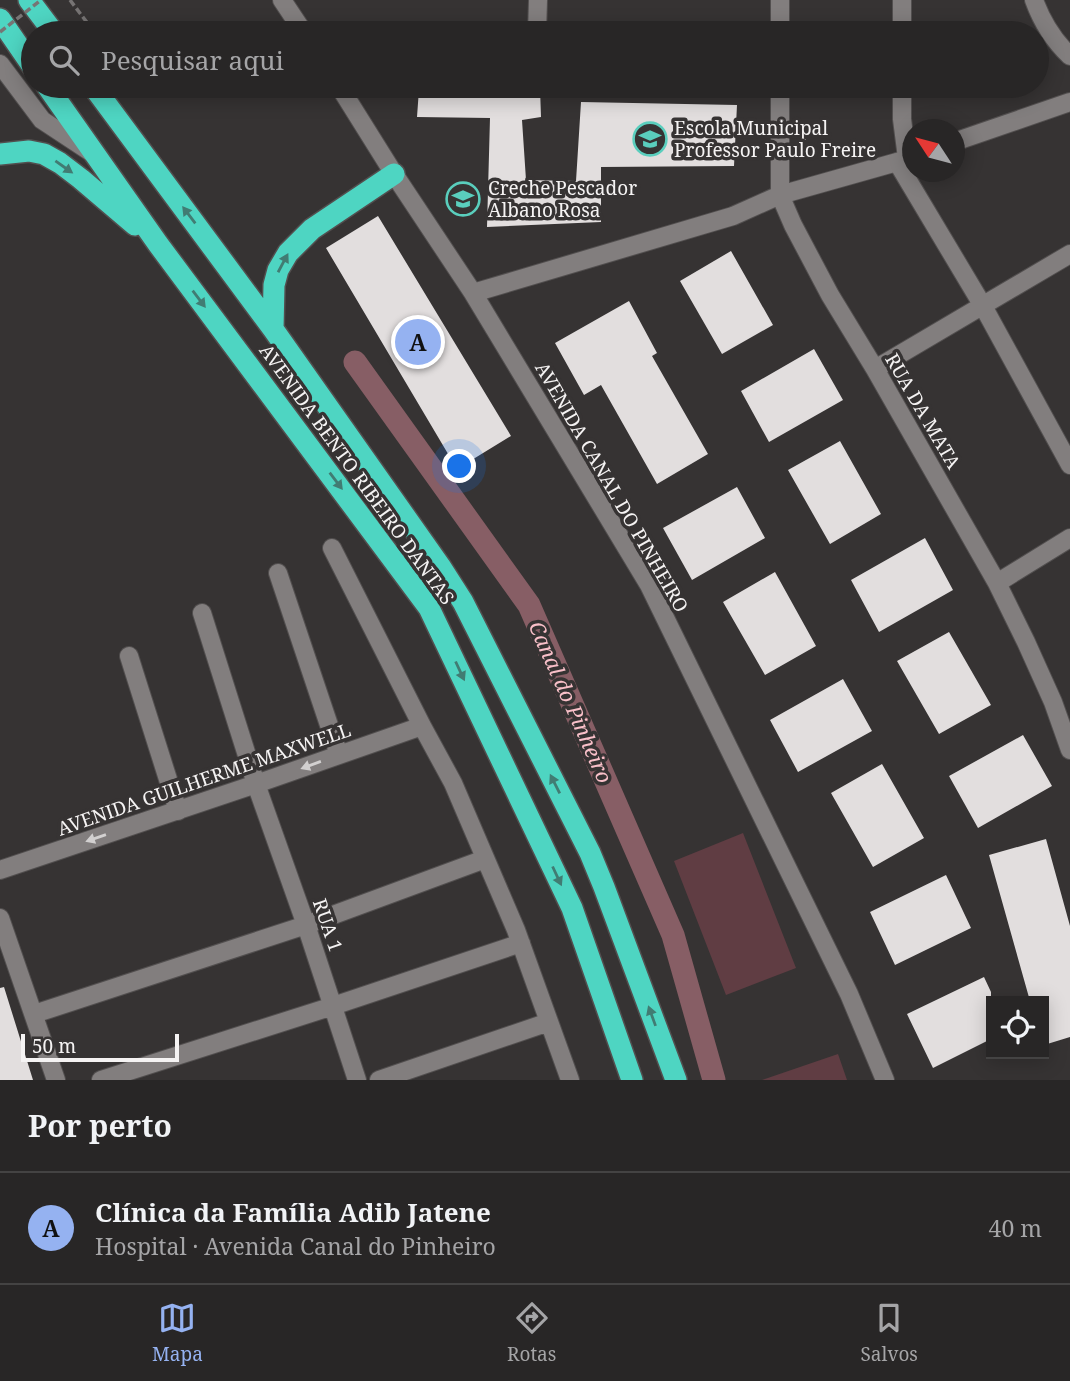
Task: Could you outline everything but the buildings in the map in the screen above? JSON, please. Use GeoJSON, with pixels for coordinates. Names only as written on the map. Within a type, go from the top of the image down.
{"type":"FeatureCollection","features":[{"type":"Feature","properties":{"kind":"highway"},"geometry":{"type":"LineString","coordinates":[[29,0],[45,21]]}},
{"type":"Feature","properties":{"kind":"highway"},"geometry":{"type":"LineString","coordinates":[[0,19],[21,50]]}},
{"type":"Feature","properties":{"kind":"highway","name":"AVENIDA BENTO RIBEIRO DANTAS"},"geometry":{"type":"LineString","coordinates":[[56,98],[159,244],[429,608],[572,908],[632,1080]]}},
{"type":"Feature","properties":{"kind":"highway","name":"AVENIDA BENTO RIBEIRO DANTAS"},"geometry":{"type":"LineString","coordinates":[[102,98],[273,329],[463,602],[590,853],[676,1080]]}},
{"type":"Feature","properties":{"kind":"highway"},"geometry":{"type":"LineString","coordinates":[[0,154],[29,151],[44,154],[60,163],[159,244]]}},
{"type":"Feature","properties":{"kind":"highway"},"geometry":{"type":"LineString","coordinates":[[273,329],[274,285],[278,270],[288,253],[312,229],[394,174]]}},
{"type":"Feature","properties":{"kind":"street"},"geometry":{"type":"LineString","coordinates":[[282,0],[296,21]]}},
{"type":"Feature","properties":{"kind":"street"},"geometry":{"type":"LineString","coordinates":[[537,21],[538,0]]}},
{"type":"Feature","properties":{"kind":"street"},"geometry":{"type":"LineString","coordinates":[[780,0],[780,21]]}},
{"type":"Feature","properties":{"kind":"street"},"geometry":{"type":"LineString","coordinates":[[902,0],[902,21]]}},
{"type":"Feature","properties":{"kind":"street"},"geometry":{"type":"LineString","coordinates":[[1034,0],[1043,21]]}},
{"type":"Feature","properties":{"kind":"street"},"geometry":{"type":"LineString","coordinates":[[1049,32],[1070,56]]}},
{"type":"Feature","properties":{"kind":"street"},"geometry":{"type":"LineString","coordinates":[[0,64],[21,92]]}},
{"type":"Feature","properties":{"kind":"street"},"geometry":{"type":"LineString","coordinates":[[26,98],[42,120],[96,155]]}},
{"type":"Feature","properties":{"kind":"street","name":"AVENIDA CANAL DO PINHEIRO"},"geometry":{"type":"LineString","coordinates":[[346,98],[473,293],[649,584],[849,994],[885,1080]]}},
{"type":"Feature","properties":{"kind":"street","name":"RUA DA MATA"},"geometry":{"type":"LineString","coordinates":[[780,98],[780,195],[793,225],[997,583],[1053,702],[1070,750]]}},
{"type":"Feature","properties":{"kind":"street"},"geometry":{"type":"LineString","coordinates":[[902,98],[902,119]]}},
{"type":"Feature","properties":{"kind":"street"},"geometry":{"type":"LineString","coordinates":[[965,138],[1070,102]]}},
{"type":"Feature","properties":{"kind":"street"},"geometry":{"type":"LineString","coordinates":[[473,293],[733,216],[780,195],[902,160]]}},
{"type":"Feature","properties":{"kind":"street"},"geometry":{"type":"LineString","coordinates":[[918,182],[1070,465]]}},
{"type":"Feature","properties":{"kind":"street"},"geometry":{"type":"LineString","coordinates":[[875,369],[1070,254]]}},
{"type":"Feature","properties":{"kind":"street"},"geometry":{"type":"LineString","coordinates":[[997,583],[1070,538]]}},
{"type":"Feature","properties":{"kind":"street"},"geometry":{"type":"LineString","coordinates":[[332,548],[453,783],[520,943],[570,1080]]}},
{"type":"Feature","properties":{"kind":"street"},"geometry":{"type":"LineString","coordinates":[[278,573],[339,755]]}},
{"type":"Feature","properties":{"kind":"street","name":"RUA 1"},"geometry":{"type":"LineString","coordinates":[[202,613],[256,784],[357,1080]]}},
{"type":"Feature","properties":{"kind":"street"},"geometry":{"type":"LineString","coordinates":[[129,656],[178,811]]}},
{"type":"Feature","properties":{"kind":"street","name":"AVENIDA GUILHERME MAXWELL"},"geometry":{"type":"LineString","coordinates":[[0,870],[422,726]]}},
{"type":"Feature","properties":{"kind":"street"},"geometry":{"type":"LineString","coordinates":[[34,1014],[306,925],[485,859]]}},
{"type":"Feature","properties":{"kind":"street"},"geometry":{"type":"LineString","coordinates":[[0,918],[56,1080]]}},
{"type":"Feature","properties":{"kind":"street"},"geometry":{"type":"LineString","coordinates":[[101,1080],[520,943]]}},
{"type":"Feature","properties":{"kind":"street"},"geometry":{"type":"LineString","coordinates":[[379,1080],[549,1022]]}},
{"type":"Feature","properties":{"kind":"path"},"geometry":{"type":"LineString","coordinates":[[0,32],[41,0]]}},
{"type":"Feature","properties":{"kind":"path"},"geometry":{"type":"LineString","coordinates":[[70,0],[86,21]]}},
{"type":"Feature","properties":{"kind":"shaded area"},"geometry":{"type":"Polygon","coordinates":[[[743,833],[796,968],[726,995],[674,861],[743,833]]]}},
{"type":"Feature","properties":{"kind":"shaded area"},"geometry":{"type":"Polygon","coordinates":[[[838,1054],[847,1080],[762,1080],[838,1054]]]}},
{"type":"Feature","properties":{"kind":"waterway","name":"Canal do Pinheiro"},"geometry":{"type":"LineString","coordinates":[[355,362],[529,605],[673,935],[714,1080]]}},
{"type":"Feature","properties":{"kind":"place","name":"Escola Municipal Professor Paulo Freire"},"geometry":{"type":"Point","coordinates":[650,139]}},
{"type":"Feature","properties":{"kind":"place","name":"Creche Pescador Albano Rosa"},"geometry":{"type":"Point","coordinates":[463,199]}},
{"type":"Feature","properties":{"kind":"place","name":"Clínica da Família Adib Jatene"},"geometry":{"type":"Point","coordinates":[418,342]}}]}
